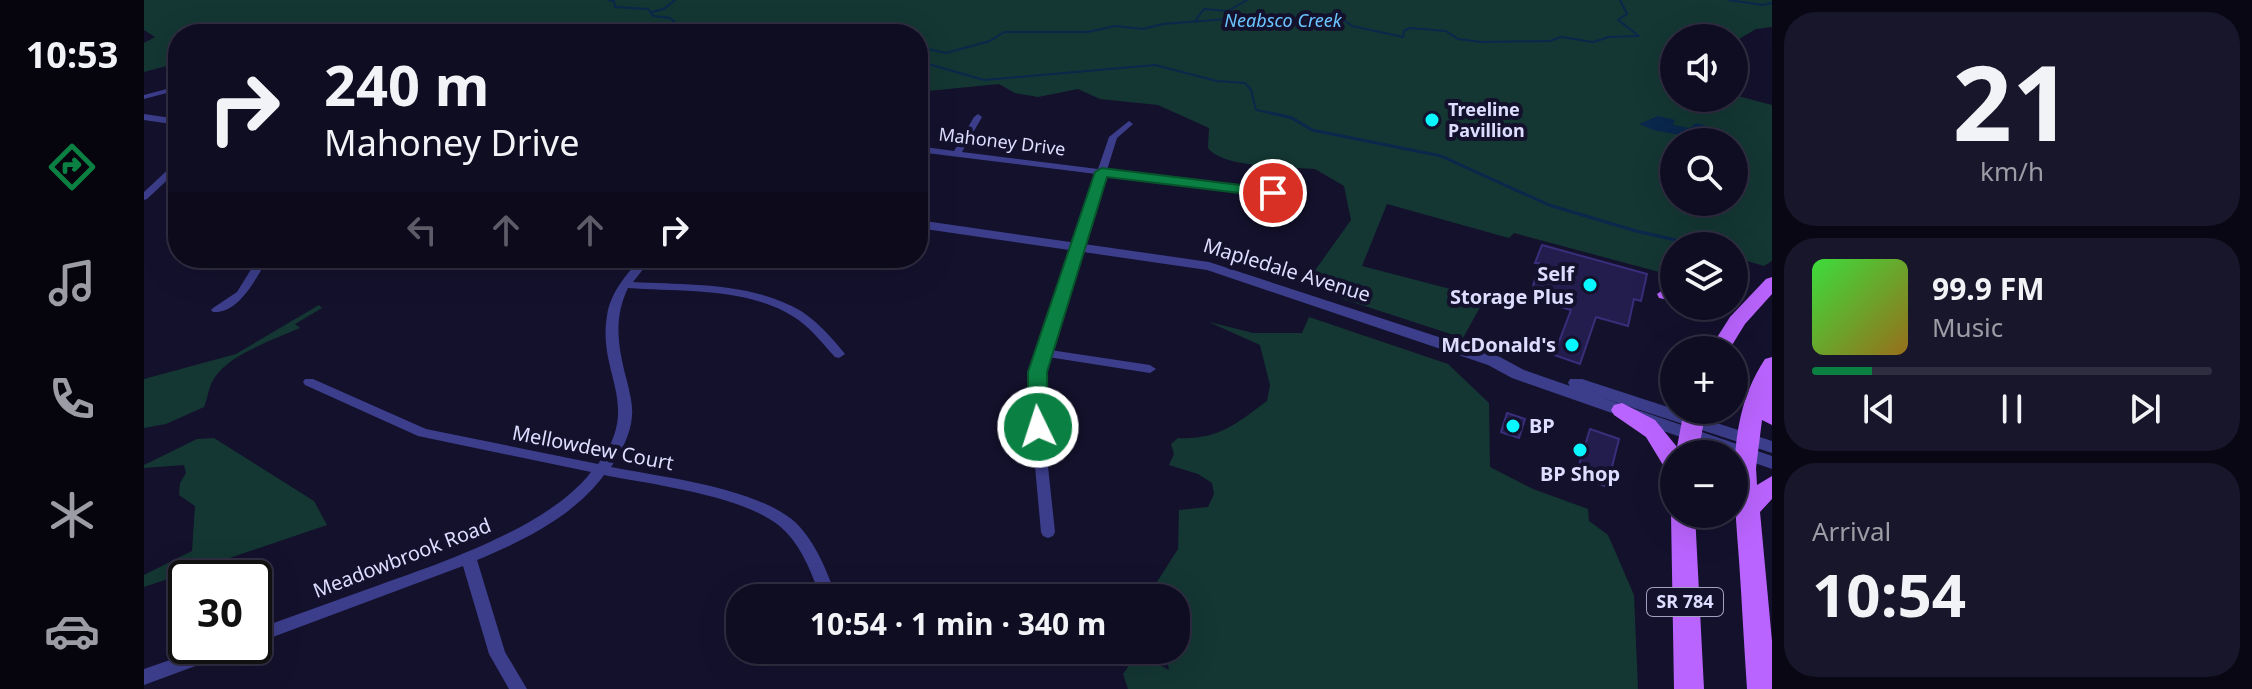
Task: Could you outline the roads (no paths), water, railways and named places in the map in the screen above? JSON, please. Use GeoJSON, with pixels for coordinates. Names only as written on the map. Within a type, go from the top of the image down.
{"type":"FeatureCollection","features":[{"type":"Feature","properties":{"kind":"main road"},"geometry":{"type":"LineString","coordinates":[[1729,336],[1756,298],[1772,283]]}},
{"type":"Feature","properties":{"kind":"main road"},"geometry":{"type":"LineString","coordinates":[[1748,301],[1756,298]]}},
{"type":"Feature","properties":{"kind":"main road","name":"SR 784"},"geometry":{"type":"LineString","coordinates":[[1747,440],[1760,387],[1772,363]]}},
{"type":"Feature","properties":{"kind":"main road"},"geometry":{"type":"LineString","coordinates":[[1760,387],[1772,418]]}},
{"type":"Feature","properties":{"kind":"main road"},"geometry":{"type":"LineString","coordinates":[[1622,410],[1641,419],[1660,440]]}},
{"type":"Feature","properties":{"kind":"main road"},"geometry":{"type":"LineString","coordinates":[[1748,509],[1772,484]]}},
{"type":"Feature","properties":{"kind":"main road","name":"SR 784"},"geometry":{"type":"LineString","coordinates":[[1683,528],[1689,689]]}},
{"type":"Feature","properties":{"kind":"main road","name":"SR 784"},"geometry":{"type":"LineString","coordinates":[[1748,528],[1762,689]]}},
{"type":"Feature","properties":{"kind":"street"},"geometry":{"type":"LineString","coordinates":[[144,97],[168,91]]}},
{"type":"Feature","properties":{"kind":"street"},"geometry":{"type":"LineString","coordinates":[[144,117],[168,121]]}},
{"type":"Feature","properties":{"kind":"street"},"geometry":{"type":"LineString","coordinates":[[956,154],[978,117]]}},
{"type":"Feature","properties":{"kind":"street"},"geometry":{"type":"LineString","coordinates":[[1048,532],[1035,385],[1113,137],[1129,124]]}},
{"type":"Feature","properties":{"kind":"street","name":"Mahoney Drive"},"geometry":{"type":"LineString","coordinates":[[928,150],[1273,193]]}},
{"type":"Feature","properties":{"kind":"street"},"geometry":{"type":"LineString","coordinates":[[144,197],[168,174]]}},
{"type":"Feature","properties":{"kind":"street","name":"Mapledale Avenue"},"geometry":{"type":"LineString","coordinates":[[928,225],[1217,268],[1494,361],[1518,374],[1622,410],[1725,440]]}},
{"type":"Feature","properties":{"kind":"street"},"geometry":{"type":"LineString","coordinates":[[217,310],[245,290],[257,268]]}},
{"type":"Feature","properties":{"kind":"street","name":"Meadowbrook Road"},"geometry":{"type":"LineString","coordinates":[[272,630],[469,559],[537,524],[575,496],[601,470],[614,451],[625,421],[626,405],[609,332],[617,300],[639,268]]}},
{"type":"Feature","properties":{"kind":"street"},"geometry":{"type":"LineString","coordinates":[[625,285],[722,292],[763,300],[806,321],[839,354]]}},
{"type":"Feature","properties":{"kind":"street"},"geometry":{"type":"LineString","coordinates":[[1043,353],[1150,369]]}},
{"type":"Feature","properties":{"kind":"street","name":"Mapledale Avenue"},"geometry":{"type":"LineString","coordinates":[[1494,361],[1523,365],[1691,430]]}},
{"type":"Feature","properties":{"kind":"street","name":"Mellowdew Court"},"geometry":{"type":"LineString","coordinates":[[309,382],[423,433],[716,493],[764,509],[792,528],[807,544],[823,584]]}},
{"type":"Feature","properties":{"kind":"street"},"geometry":{"type":"LineString","coordinates":[[1748,446],[1772,447]]}},
{"type":"Feature","properties":{"kind":"street"},"geometry":{"type":"LineString","coordinates":[[1748,447],[1772,463]]}},
{"type":"Feature","properties":{"kind":"street"},"geometry":{"type":"LineString","coordinates":[[469,559],[497,654],[518,689]]}},
{"type":"Feature","properties":{"kind":"street"},"geometry":{"type":"LineString","coordinates":[[144,677],[180,664]]}},
{"type":"Feature","properties":{"kind":"water"},"geometry":{"type":"Polygon","coordinates":[[[1658,116],[1675,120],[1673,125],[1690,128],[1660,128],[1660,131],[1639,124],[1658,116]]]}},
{"type":"Feature","properties":{"kind":"water"},"geometry":{"type":"Polygon","coordinates":[[[1696,123],[1714,128],[1690,128],[1696,123]]]}},
{"type":"Feature","properties":{"kind":"waterway","name":"Neabsco Creek"},"geometry":{"type":"LineString","coordinates":[[608,0],[614,1],[615,7],[648,9],[653,16],[670,18],[677,24]]}},
{"type":"Feature","properties":{"kind":"waterway"},"geometry":{"type":"LineString","coordinates":[[652,12],[664,9],[675,0]]}},
{"type":"Feature","properties":{"kind":"waterway"},"geometry":{"type":"LineString","coordinates":[[1195,21],[1204,9],[1228,11],[1247,0]]}},
{"type":"Feature","properties":{"kind":"waterway","name":"Neabsco Creek"},"geometry":{"type":"LineString","coordinates":[[928,49],[946,53],[990,41],[1004,32],[1087,32],[1116,26],[1143,29],[1163,24],[1227,19],[1282,24],[1300,19],[1344,20],[1352,26],[1403,37],[1404,31],[1410,28],[1446,31],[1458,39],[1481,42],[1550,41],[1561,37],[1593,42],[1609,37],[1639,36],[1618,20],[1627,14],[1620,0]]}},
{"type":"Feature","properties":{"kind":"waterway","name":"Neabsco Creek"},"geometry":{"type":"LineString","coordinates":[[1729,0],[1763,5],[1772,3]]}},
{"type":"Feature","properties":{"kind":"waterway"},"geometry":{"type":"LineString","coordinates":[[928,64],[984,80],[1155,65],[1217,81],[1245,83],[1251,90],[1256,110],[1275,114]]}},
{"type":"Feature","properties":{"kind":"waterway"},"geometry":{"type":"LineString","coordinates":[[1271,113],[1275,114]]}},
{"type":"Feature","properties":{"kind":"waterway"},"geometry":{"type":"LineString","coordinates":[[1275,114],[1280,115]]}},
{"type":"Feature","properties":{"kind":"waterway"},"geometry":{"type":"LineString","coordinates":[[1275,114],[1292,118],[1312,130],[1441,156],[1549,205],[1660,236]]}},
{"type":"Feature","properties":{"kind":"place","name":"Treeline Pavillion"},"geometry":{"type":"Point","coordinates":[1432,120]}},
{"type":"Feature","properties":{"kind":"place","name":"Self Storage Plus"},"geometry":{"type":"Point","coordinates":[1590,285]}},
{"type":"Feature","properties":{"kind":"place","name":"McDonald's"},"geometry":{"type":"Point","coordinates":[1572,345]}},
{"type":"Feature","properties":{"kind":"place","name":"BP"},"geometry":{"type":"Point","coordinates":[1513,426]}},
{"type":"Feature","properties":{"kind":"place","name":"BP Shop"},"geometry":{"type":"Point","coordinates":[1580,450]}}]}
